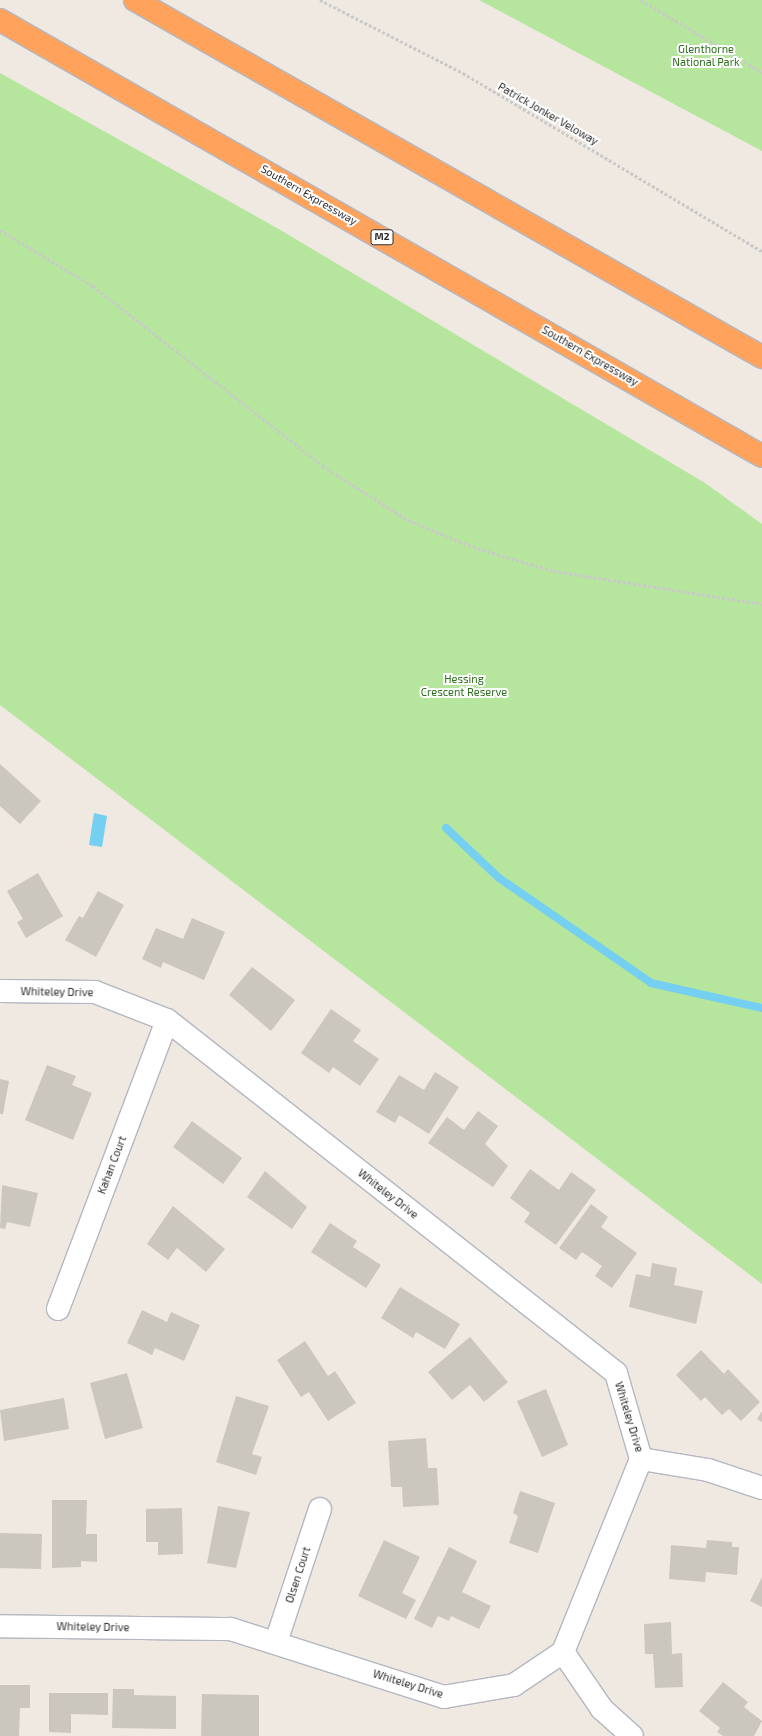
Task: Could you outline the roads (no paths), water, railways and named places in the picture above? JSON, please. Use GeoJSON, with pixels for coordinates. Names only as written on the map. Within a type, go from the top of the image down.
{"type":"FeatureCollection","features":[{"type":"Feature","properties":{"kind":"highway"},"geometry":{"type":"LineString","coordinates":[[135,0],[762,358]]}},
{"type":"Feature","properties":{"kind":"highway","name":"Southern Expressway"},"geometry":{"type":"LineString","coordinates":[[0,20],[762,456]]}},
{"type":"Feature","properties":{"kind":"street","name":"Whiteley Drive"},"geometry":{"type":"LineString","coordinates":[[0,991],[95,992],[167,1020],[616,1373],[642,1459],[563,1652],[514,1685],[444,1697],[276,1642],[231,1629],[0,1626]]}},
{"type":"Feature","properties":{"kind":"street","name":"Kahan Court"},"geometry":{"type":"LineString","coordinates":[[58,1309],[167,1020]]}},
{"type":"Feature","properties":{"kind":"street"},"geometry":{"type":"LineString","coordinates":[[642,1459],[708,1470],[762,1488]]}},
{"type":"Feature","properties":{"kind":"street","name":"Olsen Court"},"geometry":{"type":"LineString","coordinates":[[276,1642],[320,1509]]}},
{"type":"Feature","properties":{"kind":"street"},"geometry":{"type":"LineString","coordinates":[[563,1652],[602,1709],[632,1736]]}},
{"type":"Feature","properties":{"kind":"water"},"geometry":{"type":"Polygon","coordinates":[[[94,813],[107,816],[102,847],[89,845],[94,813]]]}},
{"type":"Feature","properties":{"kind":"waterway"},"geometry":{"type":"LineString","coordinates":[[446,828],[499,878],[651,983],[762,1008]]}},
{"type":"Feature","properties":{"kind":"park label","name":"Glenthorne National Park"},"geometry":{"type":"Point","coordinates":[706,56]}},
{"type":"Feature","properties":{"kind":"park label","name":"Hessing Crescent Reserve"},"geometry":{"type":"Point","coordinates":[464,686]}}]}
